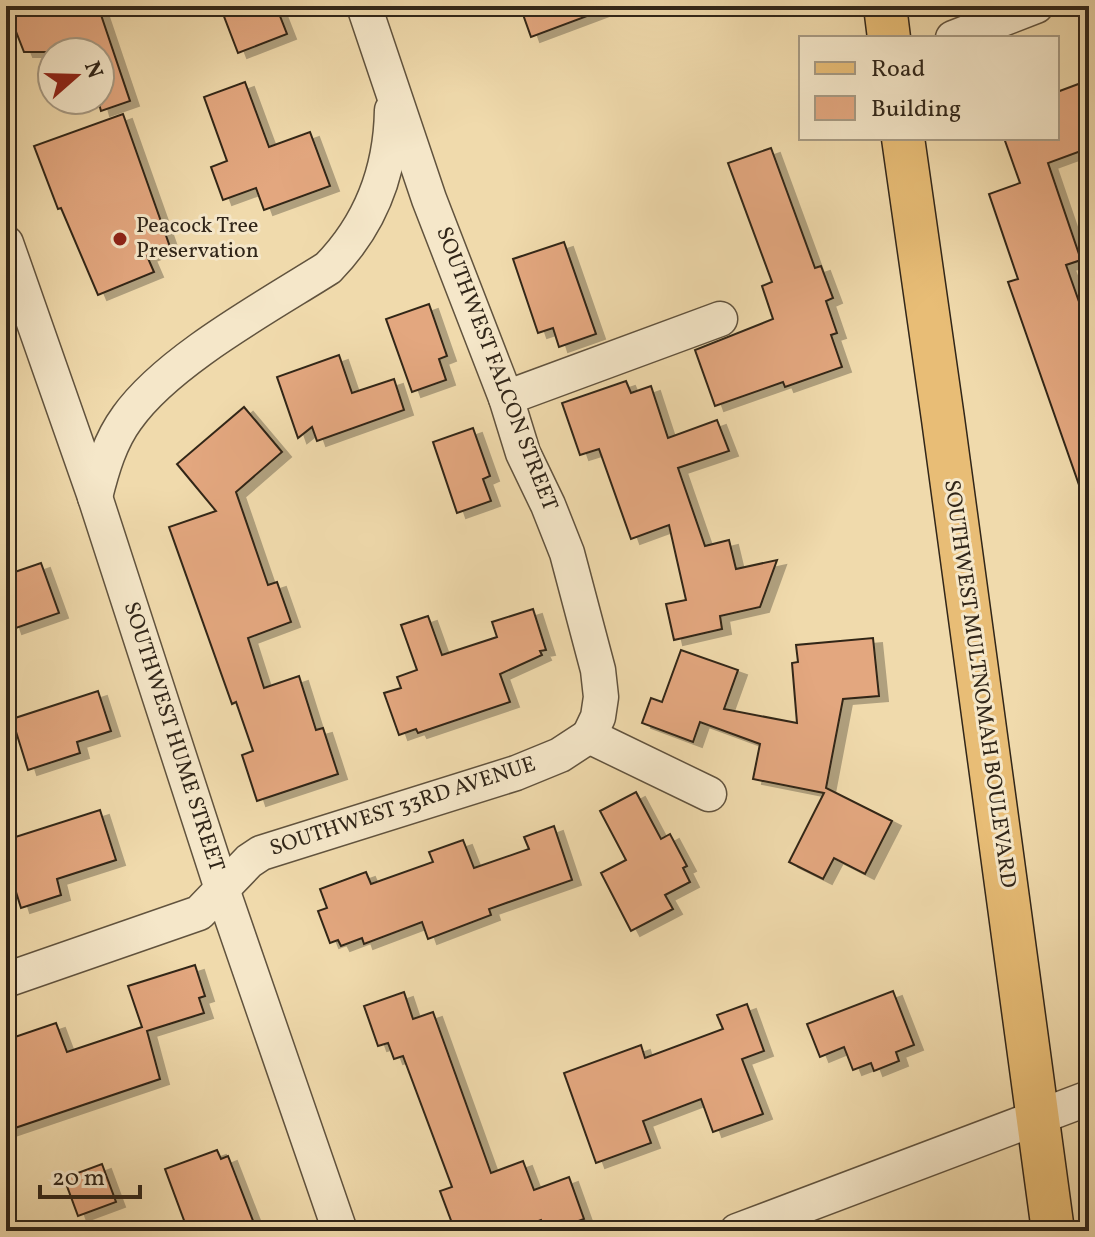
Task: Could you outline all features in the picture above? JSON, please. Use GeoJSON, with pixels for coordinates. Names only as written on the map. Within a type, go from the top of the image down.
{"type":"FeatureCollection","features":[{"type":"Feature","properties":{"kind":"main road"},"geometry":{"type":"LineString","coordinates":[[885,6],[889,36]]}},
{"type":"Feature","properties":{"kind":"main road","name":"SOUTHWEST MULTNOMAH BOULEVARD"},"geometry":{"type":"LineString","coordinates":[[903,140],[1053,1231]]}},
{"type":"Feature","properties":{"kind":"street","name":"SOUTHWEST FALCON STREET"},"geometry":{"type":"LineString","coordinates":[[364,6],[439,226],[506,398],[523,453],[567,553],[598,670],[601,697],[598,717],[589,736]]}},
{"type":"Feature","properties":{"kind":"street"},"geometry":{"type":"LineString","coordinates":[[958,36],[1036,6]]}},
{"type":"Feature","properties":{"kind":"street"},"geometry":{"type":"LineString","coordinates":[[95,497],[102,466],[117,436],[128,416],[144,399],[205,348],[328,268],[358,233],[381,186],[388,157],[392,89]]}},
{"type":"Feature","properties":{"kind":"street","name":"SOUTHWEST HUME STREET"},"geometry":{"type":"LineString","coordinates":[[6,243],[95,497],[222,889],[340,1231]]}},
{"type":"Feature","properties":{"kind":"street"},"geometry":{"type":"LineString","coordinates":[[506,398],[720,319]]}},
{"type":"Feature","properties":{"kind":"street"},"geometry":{"type":"LineString","coordinates":[[589,736],[709,794]]}},
{"type":"Feature","properties":{"kind":"street","name":"SOUTHWEST 33RD AVENUE"},"geometry":{"type":"LineString","coordinates":[[6,980],[199,913],[249,861],[261,853],[516,773],[560,755],[589,736]]}},
{"type":"Feature","properties":{"kind":"street"},"geometry":{"type":"LineString","coordinates":[[737,1231],[1089,1098]]}},
{"type":"Feature","properties":{"kind":"building"},"geometry":{"type":"Polygon","coordinates":[[[6,6],[98,6],[108,36],[36,36],[36,52],[24,52],[6,6]]]}},
{"type":"Feature","properties":{"kind":"building"},"geometry":{"type":"Polygon","coordinates":[[[220,6],[276,6],[287,34],[238,53],[220,6]]]}},
{"type":"Feature","properties":{"kind":"building"},"geometry":{"type":"Polygon","coordinates":[[[520,6],[605,6],[606,9],[531,37],[520,6]]]}},
{"type":"Feature","properties":{"kind":"building"},"geometry":{"type":"Polygon","coordinates":[[[116,59],[130,101],[116,106],[116,59]]]}},
{"type":"Feature","properties":{"kind":"building"},"geometry":{"type":"Polygon","coordinates":[[[1089,80],[1089,148],[1048,163],[1081,260],[1066,265],[1089,330],[1089,501],[1085,502],[1008,282],[1018,279],[989,194],[1020,183],[1005,140],[1059,140],[1059,91],[1089,80]]]}},
{"type":"Feature","properties":{"kind":"building"},"geometry":{"type":"Polygon","coordinates":[[[245,82],[269,147],[310,132],[330,186],[264,210],[256,188],[223,200],[211,167],[227,161],[204,97],[245,82]]]}},
{"type":"Feature","properties":{"kind":"building"},"geometry":{"type":"Polygon","coordinates":[[[123,114],[170,247],[147,256],[154,272],[98,295],[61,208],[58,209],[34,146],[123,114]]]}},
{"type":"Feature","properties":{"kind":"building"},"geometry":{"type":"Polygon","coordinates":[[[771,148],[815,268],[821,266],[833,298],[826,301],[837,333],[831,335],[842,367],[785,387],[783,382],[715,406],[695,350],[773,319],[762,286],[772,282],[728,163],[771,148]]]}},
{"type":"Feature","properties":{"kind":"building"},"geometry":{"type":"Polygon","coordinates":[[[564,242],[596,334],[559,347],[553,328],[538,333],[513,259],[564,242]]]}},
{"type":"Feature","properties":{"kind":"building"},"geometry":{"type":"Polygon","coordinates":[[[429,304],[447,356],[439,359],[446,380],[412,392],[386,319],[429,304]]]}},
{"type":"Feature","properties":{"kind":"building"},"geometry":{"type":"Polygon","coordinates":[[[339,355],[352,393],[394,379],[404,410],[317,441],[312,427],[298,438],[277,377],[339,355]]]}},
{"type":"Feature","properties":{"kind":"building"},"geometry":{"type":"Polygon","coordinates":[[[626,381],[631,393],[651,386],[668,438],[717,420],[729,451],[678,468],[705,546],[729,540],[736,569],[777,560],[760,607],[720,616],[722,629],[674,640],[666,604],[686,600],[669,525],[631,539],[599,449],[580,455],[562,403],[626,381]]]}},
{"type":"Feature","properties":{"kind":"building"},"geometry":{"type":"Polygon","coordinates":[[[244,407],[282,452],[236,492],[268,585],[277,582],[291,622],[248,638],[264,688],[299,676],[316,730],[323,728],[338,774],[257,801],[242,755],[253,751],[236,702],[232,704],[169,527],[216,511],[177,464],[244,407]]]}},
{"type":"Feature","properties":{"kind":"building"},"geometry":{"type":"Polygon","coordinates":[[[473,428],[490,476],[483,479],[491,501],[457,513],[433,442],[473,428]]]}},
{"type":"Feature","properties":{"kind":"building"},"geometry":{"type":"Polygon","coordinates":[[[41,563],[59,613],[13,629],[6,608],[6,575],[41,563]]]}},
{"type":"Feature","properties":{"kind":"building"},"geometry":{"type":"Polygon","coordinates":[[[533,609],[546,650],[540,651],[542,655],[500,674],[510,702],[418,733],[416,729],[399,735],[384,693],[401,688],[397,677],[417,670],[401,625],[428,616],[442,655],[497,637],[492,622],[533,609]]]}},
{"type":"Feature","properties":{"kind":"building"},"geometry":{"type":"Polygon","coordinates":[[[873,638],[879,696],[843,699],[826,788],[892,821],[865,874],[834,858],[823,879],[789,862],[824,793],[753,779],[760,744],[700,722],[693,742],[642,723],[651,698],[662,702],[681,650],[738,670],[724,709],[797,723],[792,663],[798,662],[796,645],[873,638]]]}},
{"type":"Feature","properties":{"kind":"building"},"geometry":{"type":"Polygon","coordinates":[[[98,691],[111,731],[77,742],[80,753],[28,770],[12,719],[98,691]]]}},
{"type":"Feature","properties":{"kind":"building"},"geometry":{"type":"Polygon","coordinates":[[[636,792],[661,839],[670,834],[687,866],[683,868],[690,882],[665,895],[673,909],[631,931],[601,873],[626,860],[600,811],[636,792]]]}},
{"type":"Feature","properties":{"kind":"building"},"geometry":{"type":"Polygon","coordinates":[[[100,810],[116,860],[57,879],[61,895],[21,908],[6,860],[6,840],[100,810]]]}},
{"type":"Feature","properties":{"kind":"building"},"geometry":{"type":"Polygon","coordinates":[[[554,826],[572,880],[489,909],[491,915],[428,939],[422,922],[364,944],[362,938],[341,946],[338,940],[330,943],[318,911],[327,908],[320,889],[366,872],[371,884],[433,862],[429,852],[463,840],[474,868],[529,849],[524,837],[554,826]]]}},
{"type":"Feature","properties":{"kind":"building"},"geometry":{"type":"Polygon","coordinates":[[[195,965],[205,996],[199,998],[204,1013],[147,1031],[160,1079],[6,1131],[6,1040],[56,1023],[67,1052],[142,1027],[128,986],[195,965]]]}},
{"type":"Feature","properties":{"kind":"building"},"geometry":{"type":"Polygon","coordinates":[[[893,991],[914,1045],[896,1052],[899,1061],[874,1071],[871,1063],[853,1070],[844,1047],[820,1057],[807,1024],[893,991]]]}},
{"type":"Feature","properties":{"kind":"building"},"geometry":{"type":"Polygon","coordinates":[[[404,992],[413,1019],[433,1012],[491,1173],[523,1161],[534,1190],[569,1177],[584,1219],[551,1231],[545,1231],[541,1220],[511,1231],[455,1231],[440,1191],[452,1187],[403,1056],[394,1059],[388,1043],[378,1046],[364,1006],[404,992]]]}},
{"type":"Feature","properties":{"kind":"building"},"geometry":{"type":"Polygon","coordinates":[[[747,1004],[764,1051],[742,1059],[763,1114],[713,1132],[701,1099],[643,1121],[651,1143],[596,1163],[564,1073],[641,1045],[645,1058],[723,1029],[717,1015],[747,1004]]]}},
{"type":"Feature","properties":{"kind":"building"},"geometry":{"type":"Polygon","coordinates":[[[217,1150],[221,1159],[228,1156],[257,1231],[188,1231],[165,1169],[217,1150]]]}},
{"type":"Feature","properties":{"kind":"building"},"geometry":{"type":"Polygon","coordinates":[[[102,1164],[116,1202],[78,1216],[64,1178],[102,1164]]]}},
{"type":"Feature","properties":{"kind":"place","name":"Peacock Tree Preservation"},"geometry":{"type":"Point","coordinates":[120,239]}}]}
